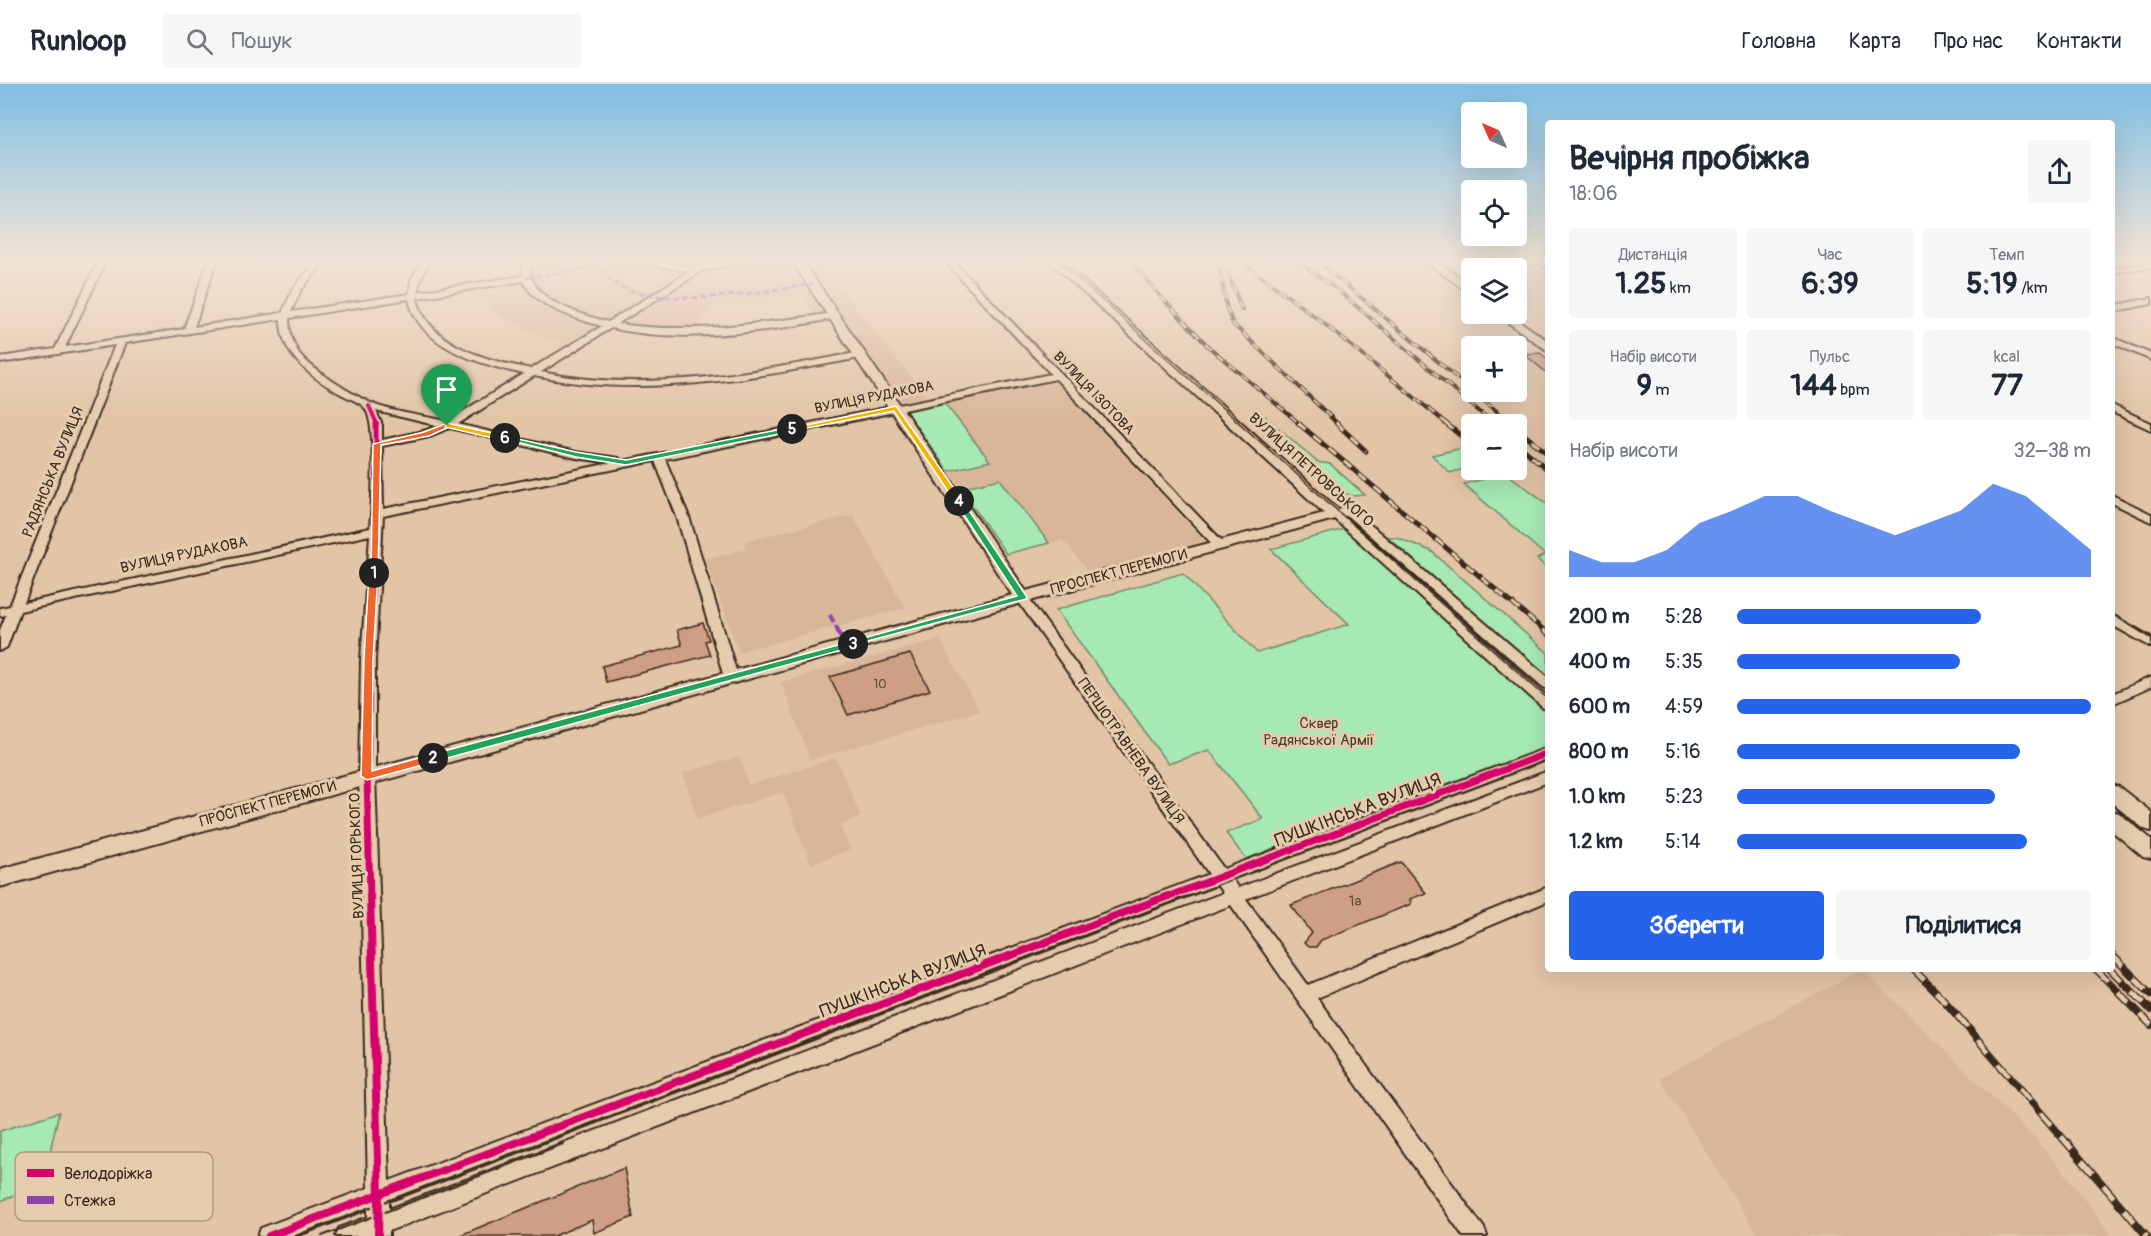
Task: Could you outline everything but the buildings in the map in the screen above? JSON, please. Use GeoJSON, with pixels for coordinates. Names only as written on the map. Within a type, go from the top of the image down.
{"type":"FeatureCollection","features":[{"type":"Feature","properties":{"kind":"main road","name":"ВУЛИЦЯ ПЕТРОВСЬКОГО"},"geometry":{"type":"LineString","coordinates":[[1114,314],[1342,513]]}},
{"type":"Feature","properties":{"kind":"main road","name":"ВУЛИЦЯ ПЕТРОВСЬКОГО"},"geometry":{"type":"LineString","coordinates":[[1124,314],[1342,513]]}},
{"type":"Feature","properties":{"kind":"main road","name":"ПЕРШОТРАВНЕВА ВУЛИЦЯ"},"geometry":{"type":"LineString","coordinates":[[833,316],[1022,597]]}},
{"type":"Feature","properties":{"kind":"main road"},"geometry":{"type":"LineString","coordinates":[[1516,324],[1545,345]]}},
{"type":"Feature","properties":{"kind":"main road","name":"ПРОСПЕКТ ПЕРЕМОГИ"},"geometry":{"type":"LineString","coordinates":[[0,878],[1022,597],[1342,513]]}},
{"type":"Feature","properties":{"kind":"main road"},"geometry":{"type":"LineString","coordinates":[[2115,794],[2151,823]]}},
{"type":"Feature","properties":{"kind":"main road"},"geometry":{"type":"LineString","coordinates":[[2115,821],[2151,851]]}},
{"type":"Feature","properties":{"kind":"street"},"geometry":{"type":"LineString","coordinates":[[58,351],[76,314]]}},
{"type":"Feature","properties":{"kind":"street"},"geometry":{"type":"LineString","coordinates":[[188,331],[194,314]]}},
{"type":"Feature","properties":{"kind":"street"},"geometry":{"type":"LineString","coordinates":[[0,360],[299,314]]}},
{"type":"Feature","properties":{"kind":"street"},"geometry":{"type":"LineString","coordinates":[[417,314],[440,338],[463,352],[489,362],[566,379],[620,383],[695,381],[761,373],[860,355]]}},
{"type":"Feature","properties":{"kind":"street"},"geometry":{"type":"LineString","coordinates":[[572,314],[586,320],[610,325],[652,330],[707,331],[762,327],[833,316]]}},
{"type":"Feature","properties":{"kind":"street"},"geometry":{"type":"LineString","coordinates":[[377,444],[426,434],[447,426],[628,314]]}},
{"type":"Feature","properties":{"kind":"street","name":"ВУЛИЦЯ ІЗОТОВА"},"geometry":{"type":"LineString","coordinates":[[998,314],[1220,544]]}},
{"type":"Feature","properties":{"kind":"street"},"geometry":{"type":"LineString","coordinates":[[285,316],[287,337],[297,357],[320,376],[369,406]]}},
{"type":"Feature","properties":{"kind":"street","name":"РАДЯНСЬКА ВУЛИЦЯ"},"geometry":{"type":"LineString","coordinates":[[0,647],[122,341]]}},
{"type":"Feature","properties":{"kind":"street"},"geometry":{"type":"LineString","coordinates":[[2115,341],[2151,357]]}},
{"type":"Feature","properties":{"kind":"street","name":"ВУЛИЦЯ РУДАКОВА"},"geometry":{"type":"LineString","coordinates":[[377,514],[1056,376]]}},
{"type":"Feature","properties":{"kind":"street","name":"ВУЛИЦЯ РУДАКОВА"},"geometry":{"type":"LineString","coordinates":[[369,406],[576,455],[626,463]]}},
{"type":"Feature","properties":{"kind":"street","name":"ВУЛИЦЯ ГОРЬКОГО"},"geometry":{"type":"LineString","coordinates":[[369,406],[377,425],[377,514],[368,660],[367,776],[379,1194],[377,1230]]}},
{"type":"Feature","properties":{"kind":"street"},"geometry":{"type":"LineString","coordinates":[[2115,409],[2151,427]]}},
{"type":"Feature","properties":{"kind":"street"},"geometry":{"type":"LineString","coordinates":[[659,456],[682,517],[731,677]]}},
{"type":"Feature","properties":{"kind":"street"},"geometry":{"type":"LineString","coordinates":[[2115,500],[2151,519]]}},
{"type":"Feature","properties":{"kind":"street","name":"ВУЛИЦЯ ПЕТРОВСЬКОГО"},"geometry":{"type":"LineString","coordinates":[[1342,513],[1545,682]]}},
{"type":"Feature","properties":{"kind":"street","name":"ВУЛИЦЯ ПЕТРОВСЬКОГО"},"geometry":{"type":"LineString","coordinates":[[1342,513],[1545,702]]}},
{"type":"Feature","properties":{"kind":"street","name":"ВУЛИЦЯ РУДАКОВА"},"geometry":{"type":"LineString","coordinates":[[0,612],[376,530]]}},
{"type":"Feature","properties":{"kind":"street","name":"ПЕРШОТРАВНЕВА ВУЛИЦЯ"},"geometry":{"type":"LineString","coordinates":[[1022,597],[1476,1236]]}},
{"type":"Feature","properties":{"kind":"street"},"geometry":{"type":"LineString","coordinates":[[2115,621],[2151,641]]}},
{"type":"Feature","properties":{"kind":"street"},"geometry":{"type":"LineString","coordinates":[[2115,698],[2151,682]]}},
{"type":"Feature","properties":{"kind":"street","name":"ПУШКІНСЬКА ВУЛИЦЯ"},"geometry":{"type":"LineString","coordinates":[[269,1236],[1545,754]]}},
{"type":"Feature","properties":{"kind":"street"},"geometry":{"type":"LineString","coordinates":[[347,1236],[377,1230],[1545,777]]}},
{"type":"Feature","properties":{"kind":"street"},"geometry":{"type":"LineString","coordinates":[[1304,995],[1545,895]]}},
{"type":"Feature","properties":{"kind":"shaded area"},"geometry":{"type":"Polygon","coordinates":[[[497,314],[706,314],[699,329],[665,328],[606,321],[570,345],[540,336],[497,314]]]}},
{"type":"Feature","properties":{"kind":"shaded area"},"geometry":{"type":"Polygon","coordinates":[[[813,314],[861,314],[928,399],[900,404],[835,314],[815,317],[813,314]]]}},
{"type":"Feature","properties":{"kind":"shaded area"},"geometry":{"type":"Polygon","coordinates":[[[1052,379],[1206,542],[1089,573],[1063,540],[1006,554],[904,409],[1052,379]]]}},
{"type":"Feature","properties":{"kind":"shaded area"},"geometry":{"type":"Polygon","coordinates":[[[853,515],[905,608],[739,652],[705,559],[747,549],[744,541],[853,515]]]}},
{"type":"Feature","properties":{"kind":"shaded area"},"geometry":{"type":"Polygon","coordinates":[[[940,639],[979,711],[810,760],[781,682],[940,639]]]}},
{"type":"Feature","properties":{"kind":"shaded area"},"geometry":{"type":"Polygon","coordinates":[[[739,757],[749,785],[836,758],[861,817],[840,825],[850,850],[811,864],[783,792],[697,819],[683,773],[739,757]]]}},
{"type":"Feature","properties":{"kind":"shaded area"},"geometry":{"type":"Polygon","coordinates":[[[1856,972],[1865,972],[2032,1136],[2065,1173],[2112,1236],[1758,1236],[1660,1078],[1856,972]]]}},
{"type":"Feature","properties":{"kind":"green space"},"geometry":{"type":"Polygon","coordinates":[[[943,401],[990,461],[948,471],[904,409],[943,401]]]}},
{"type":"Feature","properties":{"kind":"green space"},"geometry":{"type":"Polygon","coordinates":[[[1265,416],[1317,462],[1330,464],[1365,495],[1354,496],[1332,490],[1252,418],[1265,416]]]}},
{"type":"Feature","properties":{"kind":"green space"},"geometry":{"type":"Polygon","coordinates":[[[1461,448],[1461,470],[1450,473],[1432,455],[1461,448]]]}},
{"type":"Feature","properties":{"kind":"green space"},"geometry":{"type":"Polygon","coordinates":[[[1000,479],[1049,543],[1006,554],[960,488],[1000,479]]]}},
{"type":"Feature","properties":{"kind":"green space"},"geometry":{"type":"Polygon","coordinates":[[[1479,480],[1515,480],[1545,502],[1545,555],[1464,484],[1479,480]]]}},
{"type":"Feature","properties":{"kind":"green space","name":"Сквер Радянської Армії"},"geometry":{"type":"Polygon","coordinates":[[[1344,529],[1545,709],[1545,747],[1246,859],[1226,833],[1263,819],[1209,750],[1168,764],[1056,610],[1183,573],[1257,653],[1349,624],[1271,549],[1344,529]]]}},
{"type":"Feature","properties":{"kind":"green space"},"geometry":{"type":"Polygon","coordinates":[[[1388,537],[1396,537],[1431,551],[1545,650],[1545,674],[1388,537]]]}},
{"type":"Feature","properties":{"kind":"green space"},"geometry":{"type":"Polygon","coordinates":[[[1545,555],[1545,566],[1537,559],[1545,555]]]}},
{"type":"Feature","properties":{"kind":"green space"},"geometry":{"type":"Polygon","coordinates":[[[59,1112],[50,1152],[15,1152],[15,1196],[0,1201],[0,1131],[59,1112]]]}},
{"type":"Feature","properties":{"kind":"tram line"},"geometry":{"type":"LineString","coordinates":[[1117,314],[1545,696]]}},
{"type":"Feature","properties":{"kind":"tram line"},"geometry":{"type":"LineString","coordinates":[[2115,616],[2151,638]]}},
{"type":"Feature","properties":{"kind":"tram line"},"geometry":{"type":"LineString","coordinates":[[1183,898],[1545,760]]}},
{"type":"Feature","properties":{"kind":"tram line"},"geometry":{"type":"LineString","coordinates":[[295,1236],[1187,896]]}},
{"type":"Feature","properties":{"kind":"tram line"},"geometry":{"type":"LineString","coordinates":[[322,1236],[563,1144]]}},
{"type":"Feature","properties":{"kind":"railway"},"geometry":{"type":"LineString","coordinates":[[1177,314],[1209,347],[1300,424]]}},
{"type":"Feature","properties":{"kind":"railway"},"geometry":{"type":"LineString","coordinates":[[1229,314],[1233,324],[1338,424]]}},
{"type":"Feature","properties":{"kind":"railway"},"geometry":{"type":"LineString","coordinates":[[1311,314],[1447,424]]}},
{"type":"Feature","properties":{"kind":"railway"},"geometry":{"type":"LineString","coordinates":[[1365,314],[1482,414]]}},
{"type":"Feature","properties":{"kind":"railway"},"geometry":{"type":"LineString","coordinates":[[1381,314],[1461,381]]}},
{"type":"Feature","properties":{"kind":"railway"},"geometry":{"type":"LineString","coordinates":[[1486,402],[1500,414]]}},
{"type":"Feature","properties":{"kind":"railway"},"geometry":{"type":"LineString","coordinates":[[1298,423],[1545,631]]}},
{"type":"Feature","properties":{"kind":"railway"},"geometry":{"type":"LineString","coordinates":[[1336,423],[1366,451]]}},
{"type":"Feature","properties":{"kind":"railway"},"geometry":{"type":"LineString","coordinates":[[1445,423],[1461,436]]}},
{"type":"Feature","properties":{"kind":"railway"},"geometry":{"type":"LineString","coordinates":[[1527,437],[1545,452]]}},
{"type":"Feature","properties":{"kind":"railway"},"geometry":{"type":"LineString","coordinates":[[1527,452],[1545,467]]}},
{"type":"Feature","properties":{"kind":"railway"},"geometry":{"type":"LineString","coordinates":[[2115,958],[2151,994]]}},
{"type":"Feature","properties":{"kind":"railway"},"geometry":{"type":"LineString","coordinates":[[1916,972],[1942,998],[2147,1236]]}},
{"type":"Feature","properties":{"kind":"railway"},"geometry":{"type":"LineString","coordinates":[[2099,972],[2151,1025]]}},
{"type":"Feature","properties":{"kind":"railway"},"geometry":{"type":"LineString","coordinates":[[2113,972],[2151,1010]]}},
{"type":"Feature","properties":{"kind":"marked path"},"geometry":{"type":"LineString","coordinates":[[830,615],[846,646]]}},
{"type":"Feature","properties":{"kind":"cycle path"},"geometry":{"type":"LineString","coordinates":[[369,406],[377,425],[377,514],[368,660],[367,776],[379,1194],[378,1236]]}},
{"type":"Feature","properties":{"kind":"cycle path"},"geometry":{"type":"LineString","coordinates":[[269,1236],[1545,754]]}},
{"type":"Feature","properties":{"kind":"route"},"geometry":{"type":"LineString","coordinates":[[896,408],[1022,597],[367,776],[368,660],[373,614],[377,444],[426,434],[447,426],[576,455],[626,463],[896,408]]}}]}
